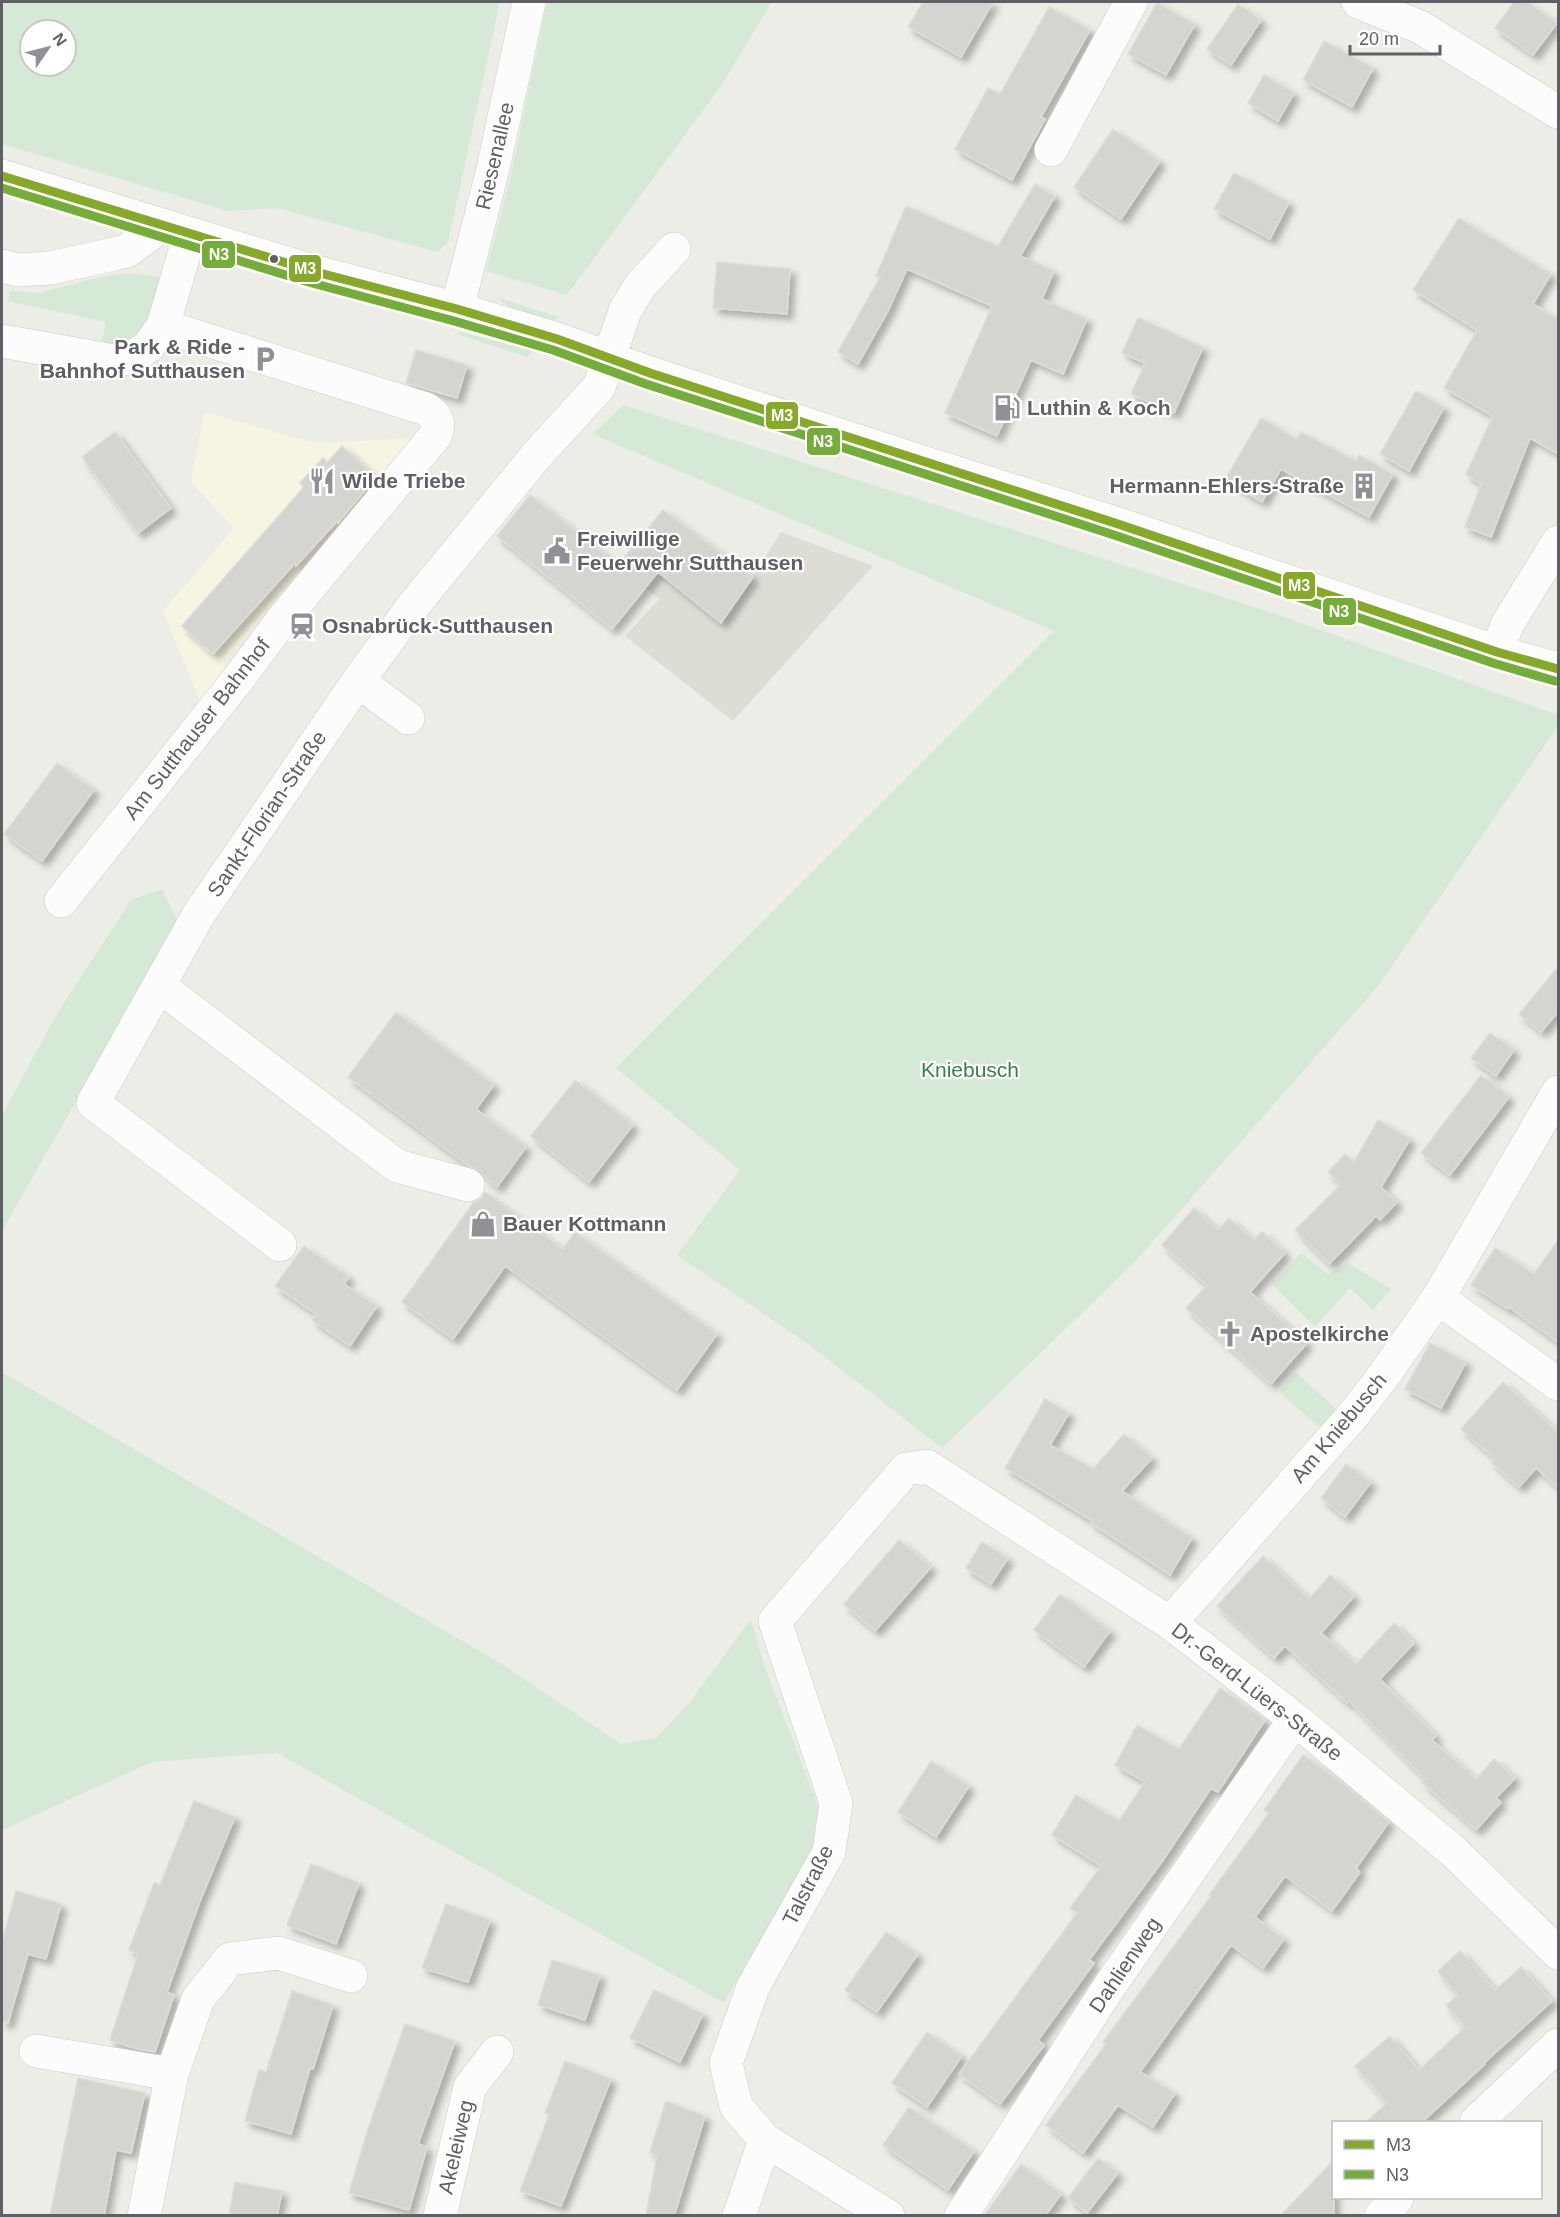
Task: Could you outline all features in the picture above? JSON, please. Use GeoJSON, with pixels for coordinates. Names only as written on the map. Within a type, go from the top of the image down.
{"type":"FeatureCollection","features":[{"type":"Feature","properties":{"kind":"street","name":"Riesenallee"},"geometry":{"type":"LineString","coordinates":[[458,309],[493,169],[529,2]]}},
{"type":"Feature","properties":{"kind":"street"},"geometry":{"type":"LineString","coordinates":[[1051,150],[1131,2]]}},
{"type":"Feature","properties":{"kind":"street"},"geometry":{"type":"LineString","coordinates":[[1358,2],[1420,27],[1558,112]]}},
{"type":"Feature","properties":{"kind":"street"},"geometry":{"type":"LineString","coordinates":[[2,176],[316,272],[458,309],[1115,523],[1497,652],[1558,669]]}},
{"type":"Feature","properties":{"kind":"street"},"geometry":{"type":"LineString","coordinates":[[2,266],[18,270],[50,268],[127,251],[176,230]]}},
{"type":"Feature","properties":{"kind":"street"},"geometry":{"type":"LineString","coordinates":[[2,342],[114,361],[133,357],[149,346],[163,326],[176,230]]}},
{"type":"Feature","properties":{"kind":"street","name":"Sankt-Florian-Straße"},"geometry":{"type":"LineString","coordinates":[[280,1245],[93,1103],[199,914],[358,681],[413,606],[536,456],[599,387],[625,311],[640,286],[674,249]]}},
{"type":"Feature","properties":{"kind":"street","name":"Am Sutthauser Bahnhof"},"geometry":{"type":"LineString","coordinates":[[61,901],[239,678],[283,619],[435,436],[438,429],[438,421],[434,414],[426,409],[163,326]]}},
{"type":"Feature","properties":{"kind":"street"},"geometry":{"type":"LineString","coordinates":[[1497,652],[1507,625],[1558,542]]}},
{"type":"Feature","properties":{"kind":"street"},"geometry":{"type":"LineString","coordinates":[[358,681],[408,718]]}},
{"type":"Feature","properties":{"kind":"street"},"geometry":{"type":"LineString","coordinates":[[159,986],[397,1166],[468,1185]]}},
{"type":"Feature","properties":{"kind":"street","name":"Am Kniebusch"},"geometry":{"type":"LineString","coordinates":[[1170,1623],[1355,1413],[1384,1376],[1438,1298],[1558,1092]]}},
{"type":"Feature","properties":{"kind":"street"},"geometry":{"type":"LineString","coordinates":[[1438,1298],[1558,1384]]}},
{"type":"Feature","properties":{"kind":"street","name":"Dr.-Gerd-Lüers-Straße"},"geometry":{"type":"LineString","coordinates":[[927,1466],[1170,1623],[1295,1719],[1454,1852],[1558,1953]]}},
{"type":"Feature","properties":{"kind":"street","name":"Talstraße"},"geometry":{"type":"LineString","coordinates":[[888,2216],[765,2140],[736,2106],[726,2063],[753,1987],[830,1852],[836,1803],[774,1621],[906,1469],[927,1466]]}},
{"type":"Feature","properties":{"kind":"street","name":"Dahlienweg"},"geometry":{"type":"LineString","coordinates":[[961,2216],[1109,1987],[1295,1719]]}},
{"type":"Feature","properties":{"kind":"street"},"geometry":{"type":"LineString","coordinates":[[144,2216],[172,2074],[198,1999],[230,1959],[278,1953],[351,1976]]}},
{"type":"Feature","properties":{"kind":"street"},"geometry":{"type":"LineString","coordinates":[[1477,2121],[1558,2045]]}},
{"type":"Feature","properties":{"kind":"street"},"geometry":{"type":"LineString","coordinates":[[36,2052],[172,2074]]}},
{"type":"Feature","properties":{"kind":"street","name":"Akeleiweg"},"geometry":{"type":"LineString","coordinates":[[441,2216],[470,2087],[497,2052]]}},
{"type":"Feature","properties":{"kind":"street"},"geometry":{"type":"LineString","coordinates":[[739,2216],[765,2140]]}},
{"type":"Feature","properties":{"kind":"street"},"geometry":{"type":"LineString","coordinates":[[1381,2216],[1396,2199]]}},
{"type":"Feature","properties":{"kind":"shaded area"},"geometry":{"type":"Polygon","coordinates":[[[204,412],[315,443],[419,438],[223,663],[230,673],[203,708],[163,611],[234,528],[191,482],[204,412]]]}},
{"type":"Feature","properties":{"kind":"shaded area"},"geometry":{"type":"Polygon","coordinates":[[[663,510],[753,576],[781,532],[873,566],[733,721],[625,636],[659,599],[618,565],[663,510]]]}},
{"type":"Feature","properties":{"kind":"green space"},"geometry":{"type":"Polygon","coordinates":[[[2,2],[500,2],[448,242],[438,252],[277,208],[228,211],[2,144],[2,2]]]}},
{"type":"Feature","properties":{"kind":"green space"},"geometry":{"type":"Polygon","coordinates":[[[547,2],[772,2],[721,86],[567,295],[486,271],[510,180],[547,2]]]}},
{"type":"Feature","properties":{"kind":"green space"},"geometry":{"type":"Polygon","coordinates":[[[132,273],[165,278],[152,323],[124,345],[101,345],[106,322],[7,301],[11,291],[38,293],[104,276],[132,273]]]}},
{"type":"Feature","properties":{"kind":"green space"},"geometry":{"type":"Polygon","coordinates":[[[496,297],[558,317],[552,324],[510,307],[496,297]]]}},
{"type":"Feature","properties":{"kind":"green space"},"geometry":{"type":"Polygon","coordinates":[[[460,332],[534,350],[527,357],[459,335],[460,332]]]}},
{"type":"Feature","properties":{"kind":"green space","name":"Kniebusch"},"geometry":{"type":"Polygon","coordinates":[[[624,405],[1276,614],[1558,715],[1558,726],[1379,985],[1135,1262],[942,1448],[811,1346],[677,1255],[740,1170],[616,1068],[1054,631],[592,434],[624,405]]]}},
{"type":"Feature","properties":{"kind":"green space"},"geometry":{"type":"Polygon","coordinates":[[[162,889],[178,922],[2,1231],[2,1115],[55,1017],[131,900],[162,889]]]}},
{"type":"Feature","properties":{"kind":"green space"},"geometry":{"type":"Polygon","coordinates":[[[1301,1253],[1328,1274],[1348,1263],[1391,1289],[1373,1310],[1350,1288],[1315,1327],[1272,1284],[1301,1253]]]}},
{"type":"Feature","properties":{"kind":"green space"},"geometry":{"type":"Polygon","coordinates":[[[2,1372],[500,1663],[621,1744],[656,1738],[690,1702],[751,1619],[762,1659],[819,1809],[814,1849],[724,2003],[277,1753],[152,1762],[2,1830],[2,1372]]]}},
{"type":"Feature","properties":{"kind":"green space"},"geometry":{"type":"Polygon","coordinates":[[[1296,1372],[1337,1410],[1321,1429],[1279,1392],[1296,1372]]]}},
{"type":"Feature","properties":{"kind":"building"},"geometry":{"type":"Polygon","coordinates":[[[923,2],[993,2],[961,57],[908,27],[923,2]]]}},
{"type":"Feature","properties":{"kind":"building"},"geometry":{"type":"Polygon","coordinates":[[[1514,2],[1527,2],[1557,23],[1533,55],[1495,28],[1514,2]]]}},
{"type":"Feature","properties":{"kind":"building"},"geometry":{"type":"Polygon","coordinates":[[[1157,3],[1195,24],[1166,75],[1128,54],[1157,3]]]}},
{"type":"Feature","properties":{"kind":"building"},"geometry":{"type":"Polygon","coordinates":[[[1238,4],[1261,20],[1231,65],[1207,49],[1238,4]]]}},
{"type":"Feature","properties":{"kind":"building"},"geometry":{"type":"Polygon","coordinates":[[[1049,7],[1090,30],[1041,117],[1045,119],[1012,180],[955,149],[988,88],[1000,94],[1049,7]]]}},
{"type":"Feature","properties":{"kind":"building"},"geometry":{"type":"Polygon","coordinates":[[[1324,41],[1373,68],[1352,107],[1303,80],[1324,41]]]}},
{"type":"Feature","properties":{"kind":"building"},"geometry":{"type":"Polygon","coordinates":[[[1264,75],[1294,93],[1278,121],[1248,103],[1264,75]]]}},
{"type":"Feature","properties":{"kind":"building"},"geometry":{"type":"Polygon","coordinates":[[[1113,129],[1160,161],[1121,219],[1074,187],[1113,129]]]}},
{"type":"Feature","properties":{"kind":"building"},"geometry":{"type":"Polygon","coordinates":[[[1234,173],[1289,202],[1270,239],[1214,209],[1234,173]]]}},
{"type":"Feature","properties":{"kind":"building"},"geometry":{"type":"Polygon","coordinates":[[[1035,184],[1055,196],[1020,256],[1054,271],[1042,299],[1087,319],[1063,374],[1031,360],[997,436],[945,413],[992,306],[907,269],[888,311],[858,364],[838,352],[880,277],[876,276],[906,206],[998,246],[1035,184]]]}},
{"type":"Feature","properties":{"kind":"building"},"geometry":{"type":"Polygon","coordinates":[[[1459,218],[1551,274],[1533,304],[1558,319],[1558,454],[1530,438],[1491,537],[1465,527],[1481,484],[1466,474],[1493,416],[1444,388],[1477,330],[1413,290],[1459,218]]]}},
{"type":"Feature","properties":{"kind":"building"},"geometry":{"type":"Polygon","coordinates":[[[717,262],[790,269],[787,314],[713,308],[717,262]]]}},
{"type":"Feature","properties":{"kind":"building"},"geometry":{"type":"Polygon","coordinates":[[[1138,318],[1203,347],[1174,413],[1131,394],[1145,363],[1122,353],[1138,318]]]}},
{"type":"Feature","properties":{"kind":"building"},"geometry":{"type":"Polygon","coordinates":[[[416,350],[467,365],[457,398],[406,383],[416,350]]]}},
{"type":"Feature","properties":{"kind":"building"},"geometry":{"type":"Polygon","coordinates":[[[1416,391],[1444,407],[1409,471],[1380,454],[1416,391]]]}},
{"type":"Feature","properties":{"kind":"building"},"geometry":{"type":"Polygon","coordinates":[[[1261,418],[1297,439],[1301,432],[1356,461],[1359,455],[1393,474],[1369,517],[1281,469],[1262,502],[1225,480],[1261,418]]]}},
{"type":"Feature","properties":{"kind":"building"},"geometry":{"type":"Polygon","coordinates":[[[115,432],[171,508],[138,533],[82,457],[115,432]]]}},
{"type":"Feature","properties":{"kind":"building"},"geometry":{"type":"Polygon","coordinates":[[[342,446],[376,477],[338,523],[337,521],[296,566],[295,563],[213,654],[182,626],[304,487],[300,483],[323,458],[327,463],[342,446]]]}},
{"type":"Feature","properties":{"kind":"building"},"geometry":{"type":"Polygon","coordinates":[[[530,495],[618,565],[663,510],[753,577],[721,623],[658,572],[612,629],[497,536],[530,495]]]}},
{"type":"Feature","properties":{"kind":"building"},"geometry":{"type":"Polygon","coordinates":[[[57,763],[94,790],[42,861],[4,834],[57,763]]]}},
{"type":"Feature","properties":{"kind":"building"},"geometry":{"type":"Polygon","coordinates":[[[1558,967],[1558,1012],[1541,1032],[1519,1014],[1558,967]]]}},
{"type":"Feature","properties":{"kind":"building"},"geometry":{"type":"Polygon","coordinates":[[[396,1012],[494,1085],[476,1109],[526,1147],[497,1187],[481,1171],[469,1166],[348,1077],[396,1012]]]}},
{"type":"Feature","properties":{"kind":"building"},"geometry":{"type":"Polygon","coordinates":[[[1490,1033],[1514,1050],[1496,1076],[1471,1058],[1490,1033]]]}},
{"type":"Feature","properties":{"kind":"building"},"geometry":{"type":"Polygon","coordinates":[[[1481,1075],[1509,1097],[1450,1175],[1421,1153],[1481,1075]]]}},
{"type":"Feature","properties":{"kind":"building"},"geometry":{"type":"Polygon","coordinates":[[[575,1080],[633,1125],[589,1182],[531,1136],[575,1080]]]}},
{"type":"Feature","properties":{"kind":"building"},"geometry":{"type":"Polygon","coordinates":[[[1378,1120],[1410,1139],[1381,1187],[1397,1202],[1380,1220],[1376,1216],[1329,1264],[1295,1230],[1341,1184],[1328,1172],[1345,1154],[1354,1162],[1378,1120]]]}},
{"type":"Feature","properties":{"kind":"building"},"geometry":{"type":"Polygon","coordinates":[[[485,1192],[563,1249],[575,1232],[717,1334],[677,1390],[505,1266],[453,1339],[402,1302],[473,1203],[481,1199],[485,1192]]]}},
{"type":"Feature","properties":{"kind":"building"},"geometry":{"type":"Polygon","coordinates":[[[1194,1208],[1218,1230],[1229,1218],[1254,1240],[1262,1232],[1285,1253],[1250,1292],[1307,1343],[1271,1384],[1186,1308],[1207,1285],[1162,1245],[1194,1208]]]}},
{"type":"Feature","properties":{"kind":"building"},"geometry":{"type":"Polygon","coordinates":[[[1558,1240],[1558,1342],[1509,1307],[1508,1309],[1471,1285],[1495,1248],[1534,1274],[1558,1240]]]}},
{"type":"Feature","properties":{"kind":"building"},"geometry":{"type":"Polygon","coordinates":[[[304,1246],[349,1277],[344,1284],[377,1306],[350,1346],[312,1320],[316,1314],[275,1286],[304,1246]]]}},
{"type":"Feature","properties":{"kind":"building"},"geometry":{"type":"Polygon","coordinates":[[[1430,1343],[1466,1362],[1441,1408],[1405,1389],[1430,1343]]]}},
{"type":"Feature","properties":{"kind":"building"},"geometry":{"type":"Polygon","coordinates":[[[1503,1382],[1558,1432],[1558,1488],[1536,1468],[1519,1487],[1491,1462],[1494,1458],[1461,1429],[1503,1382]]]}},
{"type":"Feature","properties":{"kind":"building"},"geometry":{"type":"Polygon","coordinates":[[[1045,1399],[1069,1413],[1050,1445],[1093,1469],[1124,1434],[1152,1458],[1122,1491],[1192,1538],[1170,1575],[1091,1523],[1093,1521],[1005,1468],[1045,1399]]]}},
{"type":"Feature","properties":{"kind":"building"},"geometry":{"type":"Polygon","coordinates":[[[1346,1464],[1371,1482],[1345,1517],[1321,1498],[1346,1464]]]}},
{"type":"Feature","properties":{"kind":"building"},"geometry":{"type":"Polygon","coordinates":[[[899,1540],[931,1567],[875,1631],[844,1604],[899,1540]]]}},
{"type":"Feature","properties":{"kind":"building"},"geometry":{"type":"Polygon","coordinates":[[[982,1542],[1008,1558],[991,1584],[966,1568],[982,1542]]]}},
{"type":"Feature","properties":{"kind":"building"},"geometry":{"type":"Polygon","coordinates":[[[1263,1556],[1309,1599],[1330,1575],[1354,1596],[1321,1633],[1356,1664],[1394,1623],[1414,1643],[1380,1679],[1436,1736],[1432,1740],[1476,1779],[1494,1759],[1515,1778],[1496,1798],[1501,1802],[1476,1830],[1422,1782],[1425,1779],[1349,1701],[1347,1703],[1285,1646],[1274,1658],[1217,1606],[1263,1556]]]}},
{"type":"Feature","properties":{"kind":"building"},"geometry":{"type":"Polygon","coordinates":[[[1060,1594],[1110,1631],[1084,1667],[1034,1630],[1060,1594]]]}},
{"type":"Feature","properties":{"kind":"building"},"geometry":{"type":"Polygon","coordinates":[[[1220,1688],[1265,1720],[1218,1792],[1211,1788],[1161,1863],[1089,1960],[1094,1963],[1038,2040],[1044,2045],[1000,2104],[959,2074],[1077,1913],[1070,1908],[1101,1866],[1052,1835],[1076,1795],[1119,1821],[1145,1782],[1115,1765],[1137,1725],[1179,1749],[1220,1688]]]}},
{"type":"Feature","properties":{"kind":"building"},"geometry":{"type":"Polygon","coordinates":[[[1303,1755],[1342,1783],[1389,1822],[1356,1868],[1360,1872],[1332,1911],[1285,1876],[1255,1917],[1284,1939],[1263,1968],[1231,1945],[1140,2072],[1175,2093],[1153,2127],[1118,2105],[1083,2153],[1046,2125],[1106,2044],[1103,2042],[1269,1813],[1264,1810],[1303,1755]]]}},
{"type":"Feature","properties":{"kind":"building"},"geometry":{"type":"Polygon","coordinates":[[[931,1761],[969,1786],[936,1837],[898,1812],[931,1761]]]}},
{"type":"Feature","properties":{"kind":"building"},"geometry":{"type":"Polygon","coordinates":[[[194,1801],[235,1817],[200,1901],[167,1992],[174,1995],[155,2052],[137,2049],[110,2040],[138,1954],[129,1950],[154,1883],[160,1885],[194,1801]]]}},
{"type":"Feature","properties":{"kind":"building"},"geometry":{"type":"Polygon","coordinates":[[[311,1864],[359,1883],[336,1944],[287,1925],[311,1864]]]}},
{"type":"Feature","properties":{"kind":"building"},"geometry":{"type":"Polygon","coordinates":[[[16,1891],[61,1904],[46,1959],[28,1954],[8,2023],[2,2022],[2,1942],[16,1891]]]}},
{"type":"Feature","properties":{"kind":"building"},"geometry":{"type":"Polygon","coordinates":[[[446,1904],[490,1920],[468,1982],[422,1968],[446,1904]]]}},
{"type":"Feature","properties":{"kind":"building"},"geometry":{"type":"Polygon","coordinates":[[[886,1932],[918,1954],[877,2012],[845,1990],[886,1932]]]}},
{"type":"Feature","properties":{"kind":"building"},"geometry":{"type":"Polygon","coordinates":[[[1460,1951],[1495,1990],[1521,1967],[1552,2001],[1423,2121],[1367,2121],[1387,2103],[1355,2066],[1390,2036],[1419,2070],[1465,2027],[1446,2005],[1458,1995],[1438,1971],[1460,1951]]]}},
{"type":"Feature","properties":{"kind":"building"},"geometry":{"type":"Polygon","coordinates":[[[552,1960],[600,1975],[585,2020],[538,2005],[552,1960]]]}},
{"type":"Feature","properties":{"kind":"building"},"geometry":{"type":"Polygon","coordinates":[[[654,1990],[703,2014],[680,2062],[630,2038],[654,1990]]]}},
{"type":"Feature","properties":{"kind":"building"},"geometry":{"type":"Polygon","coordinates":[[[292,1991],[333,2005],[313,2069],[310,2068],[291,2134],[245,2121],[259,2070],[266,2072],[292,1991]]]}},
{"type":"Feature","properties":{"kind":"building"},"geometry":{"type":"Polygon","coordinates":[[[405,2024],[455,2041],[418,2144],[427,2147],[409,2210],[349,2193],[368,2129],[405,2024]]]}},
{"type":"Feature","properties":{"kind":"building"},"geometry":{"type":"Polygon","coordinates":[[[927,2032],[962,2056],[927,2107],[892,2083],[927,2032]]]}},
{"type":"Feature","properties":{"kind":"building"},"geometry":{"type":"Polygon","coordinates":[[[565,2061],[611,2079],[561,2206],[520,2191],[549,2115],[545,2113],[565,2061]]]}},
{"type":"Feature","properties":{"kind":"building"},"geometry":{"type":"Polygon","coordinates":[[[78,2078],[145,2093],[131,2153],[116,2150],[104,2216],[50,2216],[78,2078]]]}},
{"type":"Feature","properties":{"kind":"building"},"geometry":{"type":"Polygon","coordinates":[[[666,2101],[705,2116],[674,2216],[646,2216],[657,2155],[650,2152],[666,2101]]]}},
{"type":"Feature","properties":{"kind":"building"},"geometry":{"type":"Polygon","coordinates":[[[909,2107],[974,2151],[948,2190],[883,2145],[909,2107]]]}},
{"type":"Feature","properties":{"kind":"building"},"geometry":{"type":"Polygon","coordinates":[[[1098,2158],[1118,2173],[1087,2213],[1068,2198],[1098,2158]]]}},
{"type":"Feature","properties":{"kind":"building"},"geometry":{"type":"Polygon","coordinates":[[[1332,2162],[1334,2216],[1280,2216],[1332,2162]]]}},
{"type":"Feature","properties":{"kind":"building"},"geometry":{"type":"Polygon","coordinates":[[[1021,2164],[1061,2194],[1045,2216],[984,2216],[1021,2164]]]}},
{"type":"Feature","properties":{"kind":"building"},"geometry":{"type":"Polygon","coordinates":[[[235,2182],[282,2191],[277,2216],[229,2216],[235,2182]]]}},
{"type":"Feature","properties":{"kind":"transit line","name":"M3"},"geometry":{"type":"LineString","coordinates":[[2,176],[316,272],[457,309],[557,339],[650,373],[1115,523],[1497,652],[1558,669]]}},
{"type":"Feature","properties":{"kind":"transit line","name":"N3"},"geometry":{"type":"LineString","coordinates":[[2,188],[312,283],[553,350],[646,384],[1111,534],[1493,663],[1555,681]]}},
{"type":"Feature","properties":{"kind":"place","name":"Park & Ride - Bahnhof Sutthausen"},"geometry":{"type":"Point","coordinates":[265,359]}},
{"type":"Feature","properties":{"kind":"place","name":"Luthin & Koch"},"geometry":{"type":"Point","coordinates":[1007,408]}},
{"type":"Feature","properties":{"kind":"place","name":"Wilde Triebe"},"geometry":{"type":"Point","coordinates":[322,481]}},
{"type":"Feature","properties":{"kind":"place","name":"Hermann-Ehlers-Straße"},"geometry":{"type":"Point","coordinates":[1364,486]}},
{"type":"Feature","properties":{"kind":"place","name":"Freiwillige Feuerwehr Sutthausen"},"geometry":{"type":"Point","coordinates":[557,551]}},
{"type":"Feature","properties":{"kind":"place","name":"Osnabrück-Sutthausen"},"geometry":{"type":"Point","coordinates":[302,626]}},
{"type":"Feature","properties":{"kind":"place","name":"Bauer Kottmann"},"geometry":{"type":"Point","coordinates":[483,1224]}},
{"type":"Feature","properties":{"kind":"place","name":"Apostelkirche"},"geometry":{"type":"Point","coordinates":[1230,1334]}}]}
